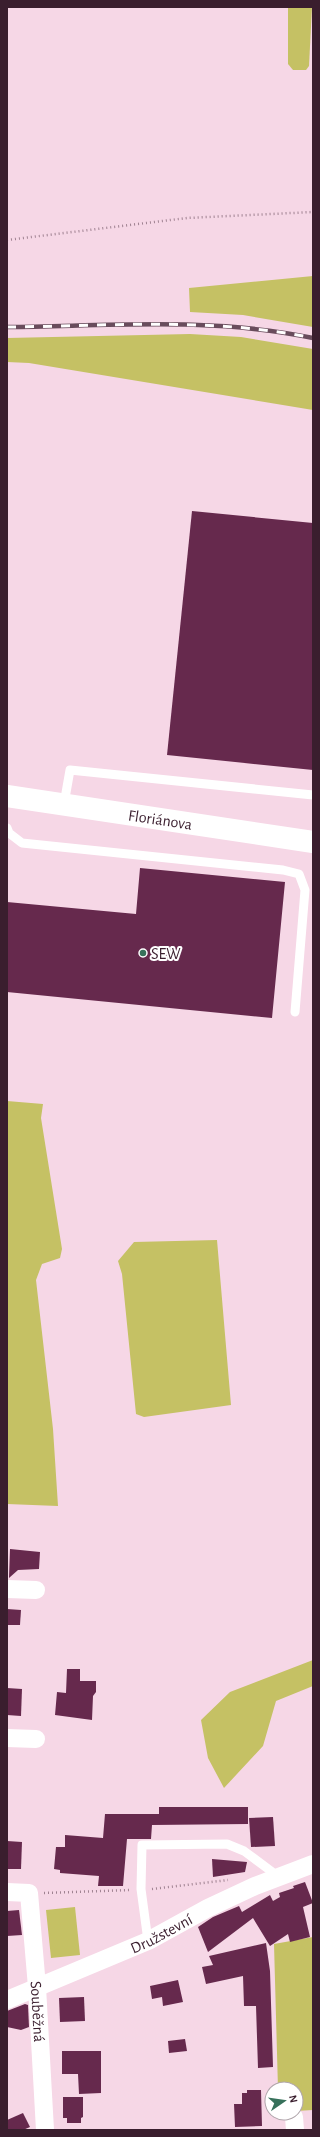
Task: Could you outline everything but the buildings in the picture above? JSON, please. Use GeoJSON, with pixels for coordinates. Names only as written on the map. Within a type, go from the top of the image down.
{"type":"FeatureCollection","features":[{"type":"Feature","properties":{"kind":"street","name":"Floriánova"},"geometry":{"type":"LineString","coordinates":[[7,796],[313,842]]}},
{"type":"Feature","properties":{"kind":"street"},"geometry":{"type":"LineString","coordinates":[[7,1589],[36,1590]]}},
{"type":"Feature","properties":{"kind":"street"},"geometry":{"type":"LineString","coordinates":[[7,1738],[36,1739]]}},
{"type":"Feature","properties":{"kind":"street","name":"Družstevní"},"geometry":{"type":"LineString","coordinates":[[7,2000],[148,1941],[208,1908],[313,1864]]}},
{"type":"Feature","properties":{"kind":"street","name":"Souběžná"},"geometry":{"type":"LineString","coordinates":[[7,1892],[29,1893],[38,1987],[46,2130]]}},
{"type":"Feature","properties":{"kind":"lane"},"geometry":{"type":"LineString","coordinates":[[64,804],[70,770],[313,795]]}},
{"type":"Feature","properties":{"kind":"lane"},"geometry":{"type":"LineString","coordinates":[[7,828],[9,833],[22,843],[283,870],[299,874],[305,890],[295,1012]]}},
{"type":"Feature","properties":{"kind":"lane"},"geometry":{"type":"LineString","coordinates":[[148,1941],[141,1890],[142,1844],[227,1844],[244,1851],[280,1877]]}},
{"type":"Feature","properties":{"kind":"path"},"geometry":{"type":"LineString","coordinates":[[7,240],[187,218],[313,212]]}},
{"type":"Feature","properties":{"kind":"shaded area"},"geometry":{"type":"Polygon","coordinates":[[[288,7],[312,7],[309,66],[306,70],[293,70],[288,64],[288,7]]]}},
{"type":"Feature","properties":{"kind":"shaded area"},"geometry":{"type":"Polygon","coordinates":[[[313,276],[313,327],[243,315],[190,312],[189,288],[313,276]]]}},
{"type":"Feature","properties":{"kind":"shaded area"},"geometry":{"type":"Polygon","coordinates":[[[190,334],[241,337],[313,349],[313,410],[29,363],[7,362],[7,338],[190,334]]]}},
{"type":"Feature","properties":{"kind":"shaded area"},"geometry":{"type":"Polygon","coordinates":[[[7,1101],[43,1104],[41,1118],[62,1249],[60,1258],[42,1264],[36,1280],[53,1429],[58,1506],[7,1504],[7,1101]]]}},
{"type":"Feature","properties":{"kind":"shaded area"},"geometry":{"type":"Polygon","coordinates":[[[217,1240],[231,1405],[144,1417],[136,1414],[122,1274],[118,1261],[134,1242],[217,1240]]]}},
{"type":"Feature","properties":{"kind":"shaded area"},"geometry":{"type":"Polygon","coordinates":[[[313,1660],[313,1686],[276,1701],[263,1746],[224,1788],[208,1758],[201,1720],[230,1692],[313,1660]]]}},
{"type":"Feature","properties":{"kind":"shaded area"},"geometry":{"type":"Polygon","coordinates":[[[75,1907],[80,1955],[51,1958],[46,1910],[75,1907]]]}},
{"type":"Feature","properties":{"kind":"shaded area"},"geometry":{"type":"Polygon","coordinates":[[[313,1937],[313,2110],[304,2111],[304,2081],[278,2081],[274,1944],[313,1937]]]}},
{"type":"Feature","properties":{"kind":"railway"},"geometry":{"type":"LineString","coordinates":[[7,327],[161,324],[199,325],[275,331],[313,338]]}},
{"type":"Feature","properties":{"kind":"place","name":"SEW"},"geometry":{"type":"Point","coordinates":[143,953]}}]}
